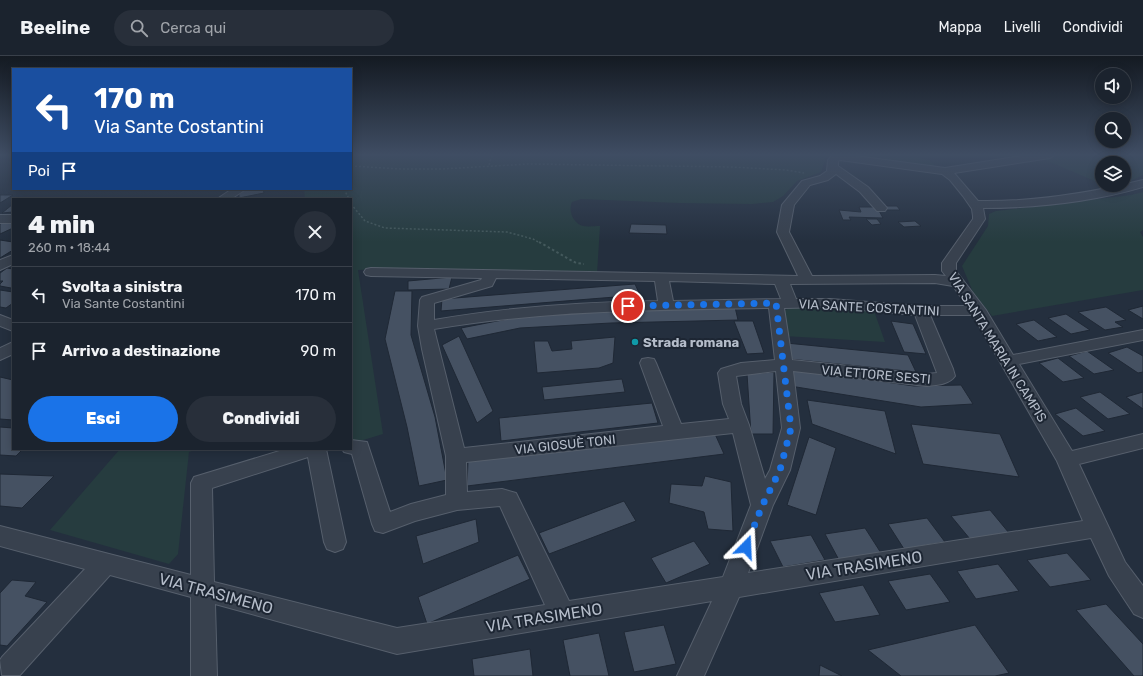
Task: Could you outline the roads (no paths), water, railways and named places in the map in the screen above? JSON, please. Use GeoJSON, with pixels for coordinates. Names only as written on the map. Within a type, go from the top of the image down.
{"type":"FeatureCollection","features":[{"type":"Feature","properties":{"kind":"street"},"geometry":{"type":"LineString","coordinates":[[805,184],[788,205],[783,232],[807,280]]}},
{"type":"Feature","properties":{"kind":"street"},"geometry":{"type":"LineString","coordinates":[[860,184],[881,208]]}},
{"type":"Feature","properties":{"kind":"street"},"geometry":{"type":"LineString","coordinates":[[959,184],[977,208],[1121,191],[1140,184]]}},
{"type":"Feature","properties":{"kind":"street"},"geometry":{"type":"LineString","coordinates":[[225,198],[238,190]]}},
{"type":"Feature","properties":{"kind":"street","name":"VIA SANTA MARIA IN CAMPIS"},"geometry":{"type":"LineString","coordinates":[[977,208],[979,219],[949,263],[949,271],[978,310],[1067,460],[1096,528],[1117,568],[1143,606]]}},
{"type":"Feature","properties":{"kind":"street"},"geometry":{"type":"LineString","coordinates":[[0,219],[12,219]]}},
{"type":"Feature","properties":{"kind":"street"},"geometry":{"type":"LineString","coordinates":[[0,266],[12,260]]}},
{"type":"Feature","properties":{"kind":"street"},"geometry":{"type":"LineString","coordinates":[[371,272],[781,280],[936,279],[957,282]]}},
{"type":"Feature","properties":{"kind":"street"},"geometry":{"type":"LineString","coordinates":[[457,501],[456,456],[430,349],[426,326],[427,300],[487,283],[490,275]]}},
{"type":"Feature","properties":{"kind":"street"},"geometry":{"type":"LineString","coordinates":[[661,277],[666,305]]}},
{"type":"Feature","properties":{"kind":"street"},"geometry":{"type":"LineString","coordinates":[[690,676],[731,587],[762,506],[780,470],[791,428],[784,365],[781,280]]}},
{"type":"Feature","properties":{"kind":"street","name":"VIA SANTE COSTANTINI"},"geometry":{"type":"LineString","coordinates":[[426,326],[484,316],[628,306],[830,303],[920,310],[978,310]]}},
{"type":"Feature","properties":{"kind":"street","name":"VIA ETTORE SESTI"},"geometry":{"type":"LineString","coordinates":[[784,365],[926,380],[938,379],[946,376],[920,310]]}},
{"type":"Feature","properties":{"kind":"street"},"geometry":{"type":"LineString","coordinates":[[1009,361],[1143,335]]}},
{"type":"Feature","properties":{"kind":"street"},"geometry":{"type":"LineString","coordinates":[[0,355],[12,348]]}},
{"type":"Feature","properties":{"kind":"street"},"geometry":{"type":"LineString","coordinates":[[648,363],[675,432]]}},
{"type":"Feature","properties":{"kind":"street"},"geometry":{"type":"LineString","coordinates":[[762,506],[740,425],[732,404],[727,373],[741,368],[784,365]]}},
{"type":"Feature","properties":{"kind":"street","name":"VIA GIOSUÈ TONI"},"geometry":{"type":"LineString","coordinates":[[456,456],[740,425]]}},
{"type":"Feature","properties":{"kind":"street"},"geometry":{"type":"LineString","coordinates":[[1067,460],[1143,441]]}},
{"type":"Feature","properties":{"kind":"street"},"geometry":{"type":"LineString","coordinates":[[352,447],[360,447],[383,524],[411,513],[457,501],[502,496],[508,499],[562,614]]}},
{"type":"Feature","properties":{"kind":"street"},"geometry":{"type":"LineString","coordinates":[[204,676],[201,483],[307,450]]}},
{"type":"Feature","properties":{"kind":"street"},"geometry":{"type":"LineString","coordinates":[[316,450],[335,542]]}},
{"type":"Feature","properties":{"kind":"street","name":"VIA TRASIMENO"},"geometry":{"type":"LineString","coordinates":[[0,536],[397,641],[1096,528]]}},
{"type":"Feature","properties":{"kind":"street"},"geometry":{"type":"LineString","coordinates":[[11,666],[105,564]]}},
{"type":"Feature","properties":{"kind":"place","name":"Strada romana"},"geometry":{"type":"Point","coordinates":[635,342]}}]}
